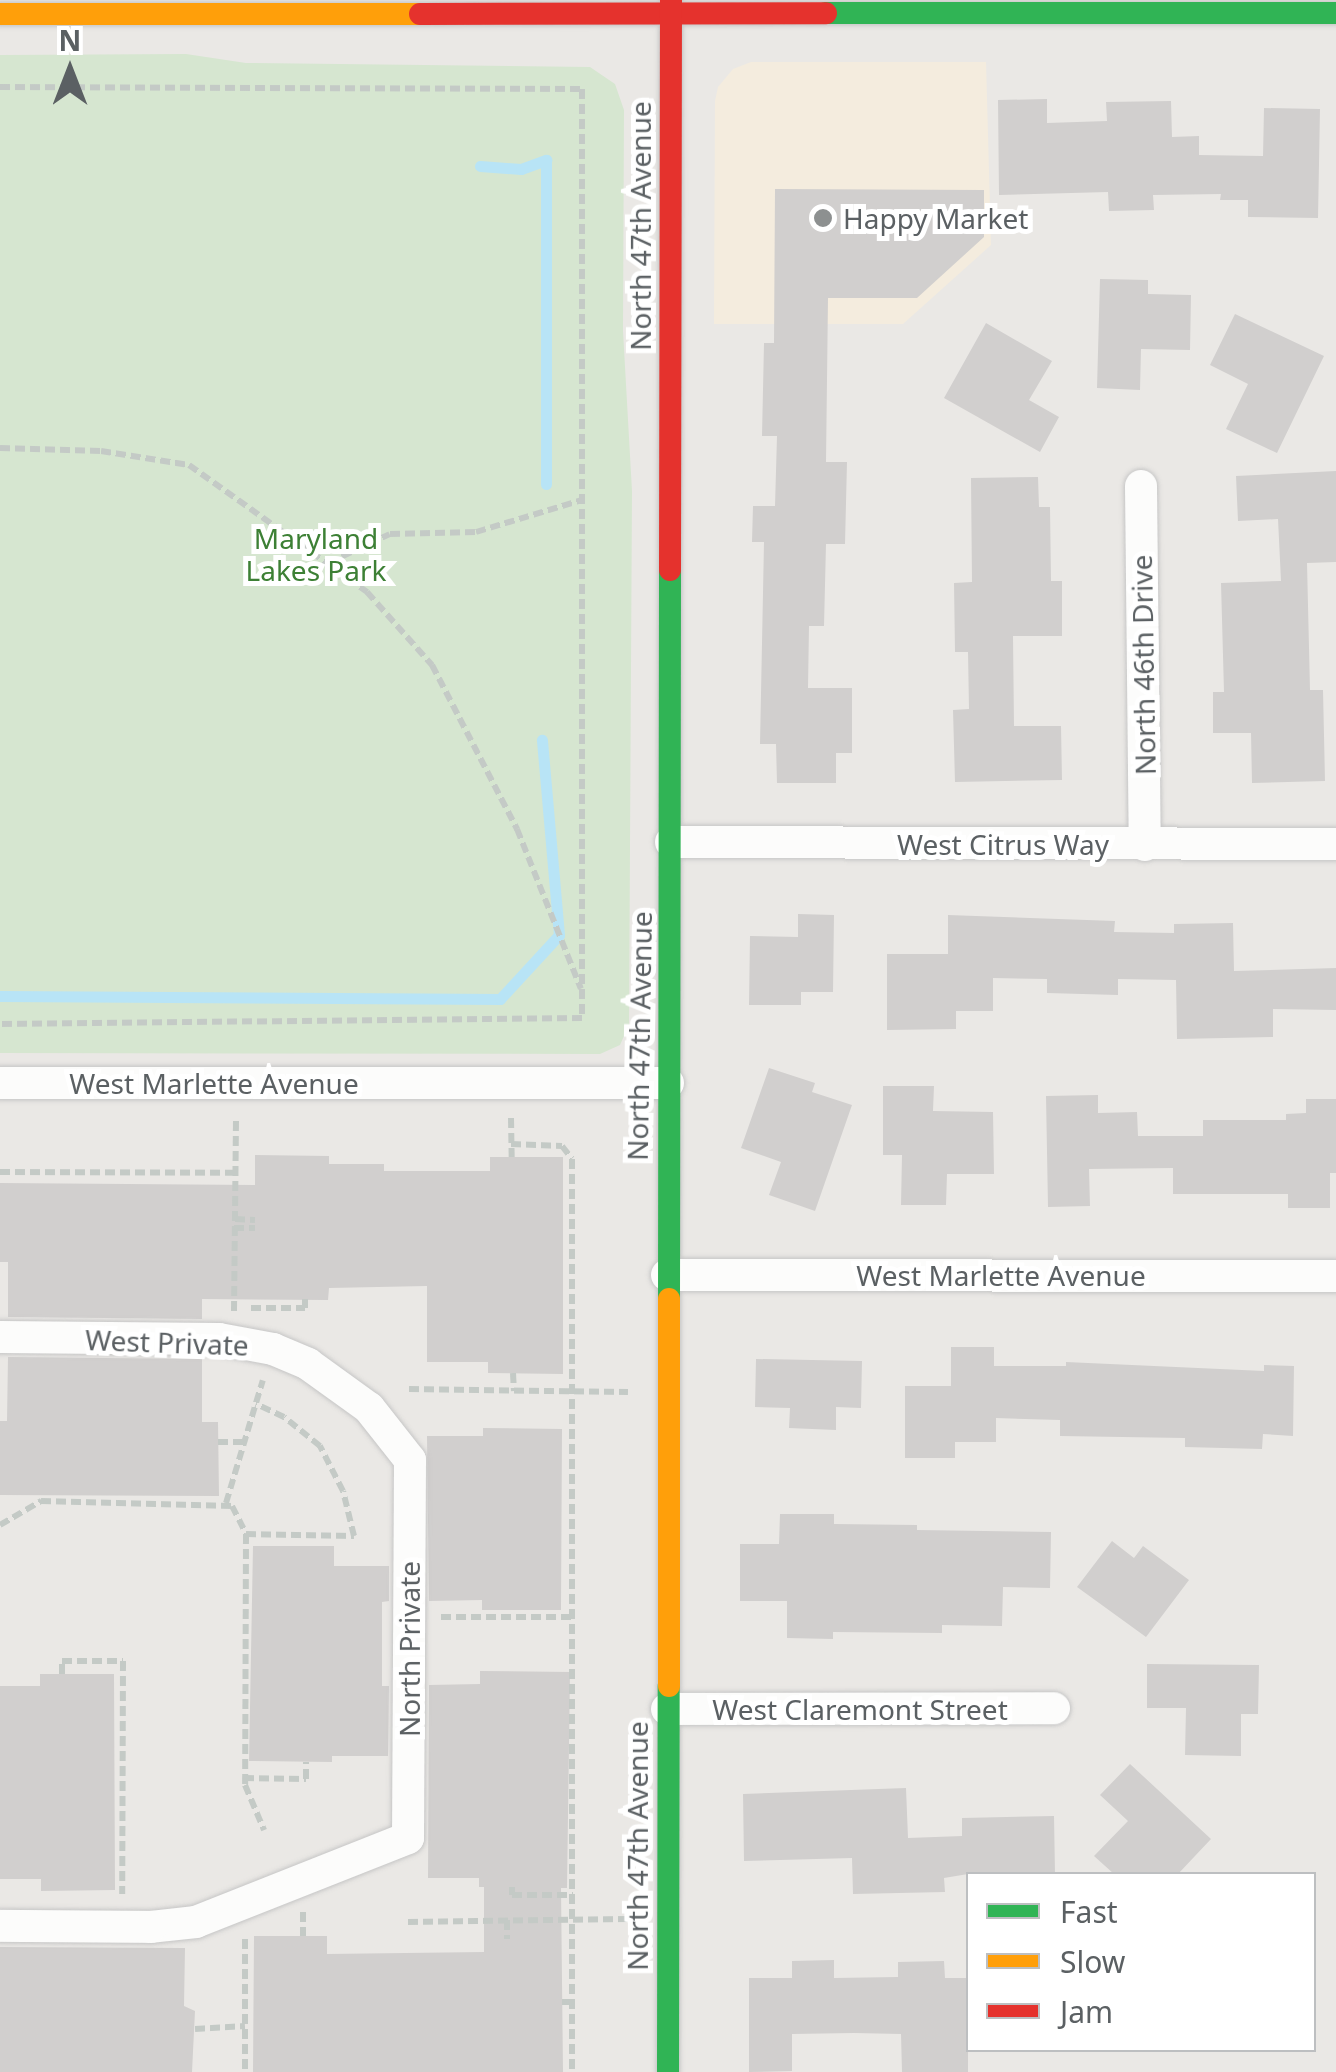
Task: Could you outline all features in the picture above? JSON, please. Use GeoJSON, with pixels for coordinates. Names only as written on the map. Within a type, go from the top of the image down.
{"type":"FeatureCollection","features":[{"type":"Feature","properties":{"kind":"street"},"geometry":{"type":"LineString","coordinates":[[0,14],[671,7],[1336,13]]}},
{"type":"Feature","properties":{"kind":"street","name":"North 47th Avenue"},"geometry":{"type":"LineString","coordinates":[[668,2072],[666,1274],[671,7]]}},
{"type":"Feature","properties":{"kind":"street","name":"North 46th Drive"},"geometry":{"type":"LineString","coordinates":[[1141,486],[1144,845]]}},
{"type":"Feature","properties":{"kind":"street","name":"West Citrus Way"},"geometry":{"type":"LineString","coordinates":[[670,842],[1336,844]]}},
{"type":"Feature","properties":{"kind":"street","name":"West Marlette Avenue"},"geometry":{"type":"LineString","coordinates":[[0,1083],[668,1083]]}},
{"type":"Feature","properties":{"kind":"street","name":"West Marlette Avenue"},"geometry":{"type":"LineString","coordinates":[[666,1274],[1336,1276]]}},
{"type":"Feature","properties":{"kind":"street","name":"West Private"},"geometry":{"type":"LineString","coordinates":[[0,1338],[234,1324],[308,1364],[369,1408],[410,1460]]}},
{"type":"Feature","properties":{"kind":"street","name":"North Private"},"geometry":{"type":"LineString","coordinates":[[245,1903],[408,1838],[410,1460]]}},
{"type":"Feature","properties":{"kind":"street","name":"West Claremont Street"},"geometry":{"type":"LineString","coordinates":[[666,1709],[1054,1708]]}},
{"type":"Feature","properties":{"kind":"street"},"geometry":{"type":"LineString","coordinates":[[0,1926],[122,1927],[196,1922],[245,1903]]}},
{"type":"Feature","properties":{"kind":"path"},"geometry":{"type":"LineString","coordinates":[[0,87],[582,90],[582,1018],[0,1024]]}},
{"type":"Feature","properties":{"kind":"path"},"geometry":{"type":"LineString","coordinates":[[0,448],[101,451],[189,465],[367,592],[432,666],[517,830],[582,993]]}},
{"type":"Feature","properties":{"kind":"path"},"geometry":{"type":"LineString","coordinates":[[326,564],[390,534],[476,532],[582,500]]}},
{"type":"Feature","properties":{"kind":"path"},"geometry":{"type":"LineString","coordinates":[[236,1118],[234,1324],[305,1308],[305,1300]]}},
{"type":"Feature","properties":{"kind":"path"},"geometry":{"type":"LineString","coordinates":[[512,1118],[512,1157]]}},
{"type":"Feature","properties":{"kind":"path"},"geometry":{"type":"LineString","coordinates":[[512,1144],[562,1146],[572,1158],[572,2072]]}},
{"type":"Feature","properties":{"kind":"path"},"geometry":{"type":"LineString","coordinates":[[0,1172],[235,1173]]}},
{"type":"Feature","properties":{"kind":"path"},"geometry":{"type":"LineString","coordinates":[[234,1228],[254,1224],[235,1219]]}},
{"type":"Feature","properties":{"kind":"path"},"geometry":{"type":"LineString","coordinates":[[221,1239],[234,1240]]}},
{"type":"Feature","properties":{"kind":"path"},"geometry":{"type":"LineString","coordinates":[[226,1503],[273,1348]]}},
{"type":"Feature","properties":{"kind":"path"},"geometry":{"type":"LineString","coordinates":[[514,1374],[514,1391]]}},
{"type":"Feature","properties":{"kind":"path"},"geometry":{"type":"LineString","coordinates":[[409,1390],[630,1392]]}},
{"type":"Feature","properties":{"kind":"path"},"geometry":{"type":"LineString","coordinates":[[246,1534],[354,1536],[343,1491],[320,1446],[293,1423],[256,1404]]}},
{"type":"Feature","properties":{"kind":"path"},"geometry":{"type":"LineString","coordinates":[[218,1442],[245,1442]]}},
{"type":"Feature","properties":{"kind":"path"},"geometry":{"type":"LineString","coordinates":[[0,1525],[42,1501],[226,1503]]}},
{"type":"Feature","properties":{"kind":"path"},"geometry":{"type":"LineString","coordinates":[[226,1503],[246,1534],[244,1778],[264,1830]]}},
{"type":"Feature","properties":{"kind":"path"},"geometry":{"type":"LineString","coordinates":[[409,1617],[574,1617]]}},
{"type":"Feature","properties":{"kind":"path"},"geometry":{"type":"LineString","coordinates":[[62,1674],[62,1660],[123,1660],[122,1927]]}},
{"type":"Feature","properties":{"kind":"path"},"geometry":{"type":"LineString","coordinates":[[244,1778],[306,1779],[306,1762]]}},
{"type":"Feature","properties":{"kind":"path"},"geometry":{"type":"LineString","coordinates":[[512,1887],[512,1895],[573,1895]]}},
{"type":"Feature","properties":{"kind":"path"},"geometry":{"type":"LineString","coordinates":[[245,1903],[245,2072]]}},
{"type":"Feature","properties":{"kind":"path"},"geometry":{"type":"LineString","coordinates":[[408,1922],[628,1919]]}},
{"type":"Feature","properties":{"kind":"path"},"geometry":{"type":"LineString","coordinates":[[508,1920],[508,1939]]}},
{"type":"Feature","properties":{"kind":"path"},"geometry":{"type":"LineString","coordinates":[[562,2006],[572,2006]]}},
{"type":"Feature","properties":{"kind":"path"},"geometry":{"type":"LineString","coordinates":[[195,2029],[245,2026]]}},
{"type":"Feature","properties":{"kind":"shaded area"},"geometry":{"type":"Polygon","coordinates":[[[751,62],[986,62],[991,245],[903,324],[714,324],[715,101],[718,87],[733,69],[751,62]]]}},
{"type":"Feature","properties":{"kind":"green space","name":"Maryland Lakes Park"},"geometry":{"type":"Polygon","coordinates":[[[186,54],[246,63],[590,67],[615,84],[624,110],[623,331],[632,491],[629,1025],[620,1045],[600,1054],[0,1053],[0,55],[186,54]]]}},
{"type":"Feature","properties":{"kind":"building"},"geometry":{"type":"Polygon","coordinates":[[[1047,99],[1047,123],[1107,121],[1106,102],[1171,101],[1172,137],[1199,136],[1199,155],[1263,156],[1264,108],[1320,109],[1318,218],[1248,217],[1248,200],[1220,200],[1221,194],[1153,195],[1154,210],[1109,211],[1108,192],[999,195],[998,100],[1047,99]]]}},
{"type":"Feature","properties":{"kind":"building"},"geometry":{"type":"Polygon","coordinates":[[[775,189],[984,190],[984,237],[917,298],[828,298],[826,462],[847,462],[845,544],[826,544],[824,626],[809,626],[808,688],[852,688],[852,753],[836,753],[836,783],[777,783],[776,744],[760,744],[764,542],[752,542],[753,506],[775,506],[777,436],[762,436],[764,343],[774,343],[775,189]]]}},
{"type":"Feature","properties":{"kind":"building"},"geometry":{"type":"Polygon","coordinates":[[[1100,279],[1148,280],[1148,294],[1191,295],[1190,350],[1141,349],[1140,390],[1097,388],[1100,279]]]}},
{"type":"Feature","properties":{"kind":"building"},"geometry":{"type":"Polygon","coordinates":[[[1235,314],[1324,356],[1277,453],[1226,429],[1248,384],[1210,365],[1235,314]]]}},
{"type":"Feature","properties":{"kind":"building"},"geometry":{"type":"Polygon","coordinates":[[[986,323],[1052,361],[1029,400],[1059,417],[1040,452],[944,398],[986,323]]]}},
{"type":"Feature","properties":{"kind":"building"},"geometry":{"type":"Polygon","coordinates":[[[1336,471],[1336,562],[1307,563],[1310,690],[1323,690],[1325,781],[1252,783],[1251,733],[1213,733],[1213,692],[1224,692],[1221,583],[1281,581],[1278,519],[1238,521],[1236,476],[1336,471]]]}},
{"type":"Feature","properties":{"kind":"building"},"geometry":{"type":"Polygon","coordinates":[[[1038,477],[1039,507],[1050,507],[1051,581],[1062,581],[1062,636],[1013,636],[1014,726],[1061,726],[1062,780],[955,782],[953,710],[969,709],[968,652],[955,652],[954,583],[972,582],[971,478],[1038,477]]]}},
{"type":"Feature","properties":{"kind":"building"},"geometry":{"type":"Polygon","coordinates":[[[798,914],[834,915],[833,992],[801,992],[801,1005],[749,1005],[750,936],[798,937],[798,914]]]}},
{"type":"Feature","properties":{"kind":"building"},"geometry":{"type":"Polygon","coordinates":[[[948,915],[1115,921],[1114,932],[1174,933],[1174,924],[1233,923],[1234,971],[1336,968],[1336,1010],[1273,1009],[1273,1037],[1177,1039],[1176,980],[1118,979],[1118,995],[1047,993],[1047,979],[993,978],[993,1011],[956,1011],[956,1029],[887,1030],[887,954],[948,954],[948,915]]]}},
{"type":"Feature","properties":{"kind":"building"},"geometry":{"type":"Polygon","coordinates":[[[769,1068],[815,1083],[812,1092],[852,1105],[815,1211],[769,1195],[781,1162],[741,1148],[769,1068]]]}},
{"type":"Feature","properties":{"kind":"building"},"geometry":{"type":"Polygon","coordinates":[[[883,1086],[934,1086],[933,1111],[993,1112],[994,1174],[947,1174],[946,1205],[901,1205],[902,1155],[883,1155],[883,1086]]]}},
{"type":"Feature","properties":{"kind":"building"},"geometry":{"type":"Polygon","coordinates":[[[1098,1095],[1098,1113],[1137,1112],[1138,1136],[1203,1136],[1203,1120],[1286,1120],[1286,1114],[1306,1113],[1306,1099],[1336,1099],[1336,1173],[1330,1173],[1330,1208],[1288,1208],[1288,1194],[1173,1194],[1173,1168],[1089,1169],[1090,1206],[1048,1207],[1046,1096],[1098,1095]]]}},
{"type":"Feature","properties":{"kind":"building"},"geometry":{"type":"Polygon","coordinates":[[[255,1155],[329,1156],[329,1164],[384,1164],[384,1171],[490,1171],[490,1157],[563,1157],[563,1374],[488,1373],[488,1362],[427,1362],[427,1286],[329,1288],[328,1300],[202,1299],[202,1319],[8,1317],[8,1262],[0,1262],[0,1183],[255,1185],[255,1155]]]}},
{"type":"Feature","properties":{"kind":"building"},"geometry":{"type":"Polygon","coordinates":[[[951,1347],[994,1347],[994,1366],[1066,1366],[1066,1362],[1264,1371],[1264,1365],[1294,1366],[1293,1436],[1263,1434],[1262,1449],[1185,1447],[1185,1438],[1060,1436],[1060,1420],[996,1418],[996,1442],[955,1442],[955,1458],[905,1458],[905,1386],[951,1386],[951,1347]]]}},
{"type":"Feature","properties":{"kind":"building"},"geometry":{"type":"Polygon","coordinates":[[[8,1357],[202,1359],[202,1422],[218,1422],[219,1496],[0,1495],[0,1421],[7,1421],[8,1357]]]}},
{"type":"Feature","properties":{"kind":"building"},"geometry":{"type":"Polygon","coordinates":[[[756,1359],[862,1361],[861,1408],[836,1407],[836,1430],[789,1428],[790,1408],[755,1407],[756,1359]]]}},
{"type":"Feature","properties":{"kind":"building"},"geometry":{"type":"Polygon","coordinates":[[[483,1428],[562,1429],[561,1610],[482,1610],[482,1600],[429,1601],[427,1436],[483,1436],[483,1428]]]}},
{"type":"Feature","properties":{"kind":"building"},"geometry":{"type":"Polygon","coordinates":[[[780,1514],[834,1514],[834,1524],[917,1525],[917,1530],[1051,1532],[1050,1588],[1003,1587],[1002,1626],[942,1625],[942,1633],[833,1632],[833,1639],[787,1638],[787,1601],[740,1601],[740,1544],[779,1544],[780,1514]]]}},
{"type":"Feature","properties":{"kind":"building"},"geometry":{"type":"Polygon","coordinates":[[[1112,1541],[1134,1558],[1143,1546],[1189,1580],[1146,1637],[1077,1587],[1112,1541]]]}},
{"type":"Feature","properties":{"kind":"building"},"geometry":{"type":"Polygon","coordinates":[[[253,1546],[334,1546],[334,1566],[389,1566],[389,1601],[382,1602],[382,1686],[389,1686],[388,1756],[332,1756],[332,1762],[249,1761],[253,1546]]]}},
{"type":"Feature","properties":{"kind":"building"},"geometry":{"type":"Polygon","coordinates":[[[1147,1664],[1259,1665],[1258,1714],[1241,1714],[1241,1756],[1185,1755],[1186,1708],[1147,1708],[1147,1664]]]}},
{"type":"Feature","properties":{"kind":"building"},"geometry":{"type":"Polygon","coordinates":[[[480,1671],[570,1672],[567,1888],[561,1888],[563,2072],[253,2072],[254,1936],[327,1936],[327,1954],[484,1952],[484,1887],[479,1887],[479,1878],[428,1878],[429,1685],[480,1684],[480,1671]]]}},
{"type":"Feature","properties":{"kind":"building"},"geometry":{"type":"Polygon","coordinates":[[[40,1674],[114,1674],[115,1890],[41,1891],[41,1879],[0,1879],[0,1686],[40,1686],[40,1674]]]}},
{"type":"Feature","properties":{"kind":"building"},"geometry":{"type":"Polygon","coordinates":[[[1130,1764],[1211,1839],[1180,1872],[1112,1872],[1094,1856],[1128,1821],[1100,1795],[1130,1764]]]}},
{"type":"Feature","properties":{"kind":"building"},"geometry":{"type":"Polygon","coordinates":[[[906,1788],[908,1838],[962,1836],[962,1818],[1054,1816],[1055,1872],[966,1872],[944,1878],[945,1892],[853,1894],[852,1858],[744,1861],[743,1794],[906,1788]]]}},
{"type":"Feature","properties":{"kind":"building"},"geometry":{"type":"Polygon","coordinates":[[[0,1947],[185,1948],[184,2006],[195,2011],[192,2072],[0,2072],[0,1947]]]}},
{"type":"Feature","properties":{"kind":"building"},"geometry":{"type":"Polygon","coordinates":[[[834,1960],[834,1978],[898,1977],[898,1962],[944,1961],[945,1978],[966,1978],[968,2072],[902,2072],[901,2034],[854,2033],[792,2034],[792,2071],[749,2072],[749,1978],[792,1978],[792,1961],[834,1960]]]}},
{"type":"Feature","properties":{"kind":"waterway"},"geometry":{"type":"LineString","coordinates":[[480,166],[521,169],[546,160],[546,484]]}},
{"type":"Feature","properties":{"kind":"waterway"},"geometry":{"type":"LineString","coordinates":[[0,996],[500,999],[559,935],[542,740]]}},
{"type":"Feature","properties":{"kind":"traffic: fast"},"geometry":{"type":"LineString","coordinates":[[826,13],[1336,13]]}},
{"type":"Feature","properties":{"kind":"traffic: fast"},"geometry":{"type":"LineString","coordinates":[[669,1299],[670,570]]}},
{"type":"Feature","properties":{"kind":"traffic: fast"},"geometry":{"type":"LineString","coordinates":[[668,2072],[669,1686]]}},
{"type":"Feature","properties":{"kind":"traffic: slow"},"geometry":{"type":"LineString","coordinates":[[0,14],[420,14]]}},
{"type":"Feature","properties":{"kind":"traffic: slow"},"geometry":{"type":"LineString","coordinates":[[669,1299],[669,1686]]}},
{"type":"Feature","properties":{"kind":"traffic: jam"},"geometry":{"type":"LineString","coordinates":[[670,570],[671,0]]}},
{"type":"Feature","properties":{"kind":"traffic: jam"},"geometry":{"type":"LineString","coordinates":[[420,14],[826,13]]}},
{"type":"Feature","properties":{"kind":"place","name":"Happy Market"},"geometry":{"type":"Point","coordinates":[823,218]}}]}
